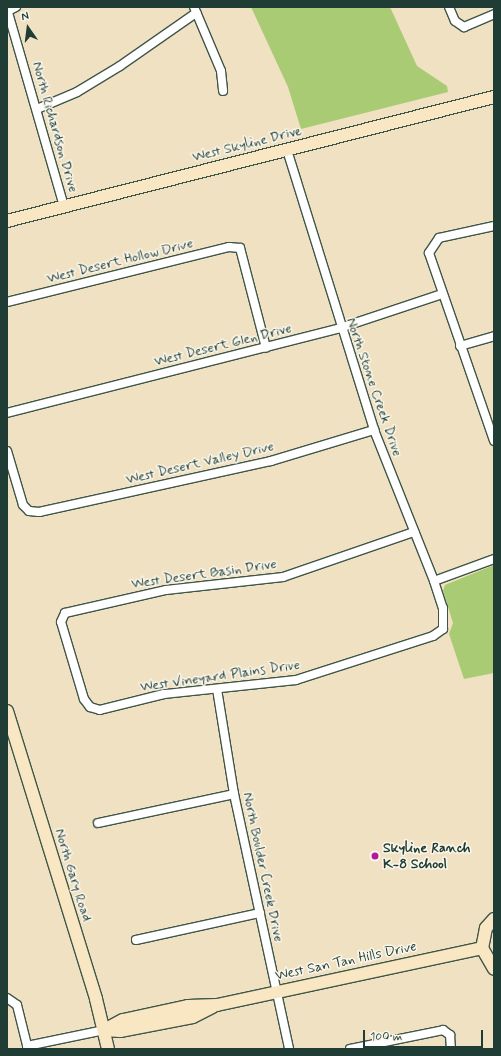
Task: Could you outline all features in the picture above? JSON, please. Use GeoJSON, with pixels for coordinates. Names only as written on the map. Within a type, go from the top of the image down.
{"type":"FeatureCollection","features":[{"type":"Feature","properties":{"kind":"street"},"geometry":{"type":"LineString","coordinates":[[7,10],[16,7]]}},
{"type":"Feature","properties":{"kind":"street"},"geometry":{"type":"LineString","coordinates":[[449,7],[455,21],[464,27],[494,14]]}},
{"type":"Feature","properties":{"kind":"street","name":"North Richardson Drive"},"geometry":{"type":"LineString","coordinates":[[7,10],[64,206]]}},
{"type":"Feature","properties":{"kind":"street"},"geometry":{"type":"LineString","coordinates":[[37,109],[78,92],[114,70],[195,10],[221,71],[222,91]]}},
{"type":"Feature","properties":{"kind":"street","name":"West Skyline Drive"},"geometry":{"type":"LineString","coordinates":[[7,221],[494,97]]}},
{"type":"Feature","properties":{"kind":"street","name":"North Stone Creek Drive"},"geometry":{"type":"LineString","coordinates":[[287,150],[340,328],[374,430],[434,581],[443,608],[443,629]]}},
{"type":"Feature","properties":{"kind":"street"},"geometry":{"type":"LineString","coordinates":[[494,226],[439,238],[430,249],[442,294],[494,441]]}},
{"type":"Feature","properties":{"kind":"street","name":"West Desert Hollow Drive"},"geometry":{"type":"LineString","coordinates":[[7,302],[229,247],[240,248],[266,348]]}},
{"type":"Feature","properties":{"kind":"street","name":"West Desert Glen Drive"},"geometry":{"type":"LineString","coordinates":[[7,413],[340,328],[442,294]]}},
{"type":"Feature","properties":{"kind":"street"},"geometry":{"type":"LineString","coordinates":[[460,346],[494,336]]}},
{"type":"Feature","properties":{"kind":"street","name":"West Desert Valley Drive"},"geometry":{"type":"LineString","coordinates":[[7,451],[23,505],[29,511],[271,461],[374,430]]}},
{"type":"Feature","properties":{"kind":"street","name":"West Desert Basin Drive"},"geometry":{"type":"LineString","coordinates":[[90,707],[84,699],[61,622],[65,613],[166,590],[283,577],[414,532]]}},
{"type":"Feature","properties":{"kind":"street"},"geometry":{"type":"LineString","coordinates":[[434,581],[494,559]]}},
{"type":"Feature","properties":{"kind":"street","name":"West Vineyard Plains Drive"},"geometry":{"type":"LineString","coordinates":[[90,707],[100,710],[164,694],[265,685],[324,673],[433,636],[443,629]]}},
{"type":"Feature","properties":{"kind":"street","name":"North Boulder Creek Drive"},"geometry":{"type":"LineString","coordinates":[[216,689],[234,794],[289,1049]]}},
{"type":"Feature","properties":{"kind":"street","name":"North Gary Road"},"geometry":{"type":"LineString","coordinates":[[7,711],[104,1030],[108,1049]]}},
{"type":"Feature","properties":{"kind":"street"},"geometry":{"type":"LineString","coordinates":[[98,824],[234,794]]}},
{"type":"Feature","properties":{"kind":"street"},"geometry":{"type":"LineString","coordinates":[[136,940],[260,913]]}},
{"type":"Feature","properties":{"kind":"street"},"geometry":{"type":"LineString","coordinates":[[494,919],[486,928],[482,948],[494,969]]}},
{"type":"Feature","properties":{"kind":"street","name":"West San Tan Hills Drive"},"geometry":{"type":"LineString","coordinates":[[28,1048],[104,1030],[118,1021],[188,1006],[217,1005],[482,948]]}},
{"type":"Feature","properties":{"kind":"street"},"geometry":{"type":"LineString","coordinates":[[9,998],[17,1005],[28,1048]]}},
{"type":"Feature","properties":{"kind":"street"},"geometry":{"type":"LineString","coordinates":[[350,1049],[443,1030],[450,1035],[451,1049]]}},
{"type":"Feature","properties":{"kind":"green space"},"geometry":{"type":"Polygon","coordinates":[[[251,7],[390,7],[417,66],[447,86],[448,92],[301,129],[288,87],[251,7]]]}},
{"type":"Feature","properties":{"kind":"green space"},"geometry":{"type":"Polygon","coordinates":[[[494,565],[494,673],[464,679],[449,634],[453,623],[443,591],[445,585],[494,565]]]}},
{"type":"Feature","properties":{"kind":"place","name":"Skyline Ranch K-8 School"},"geometry":{"type":"Point","coordinates":[375,856]}}]}
